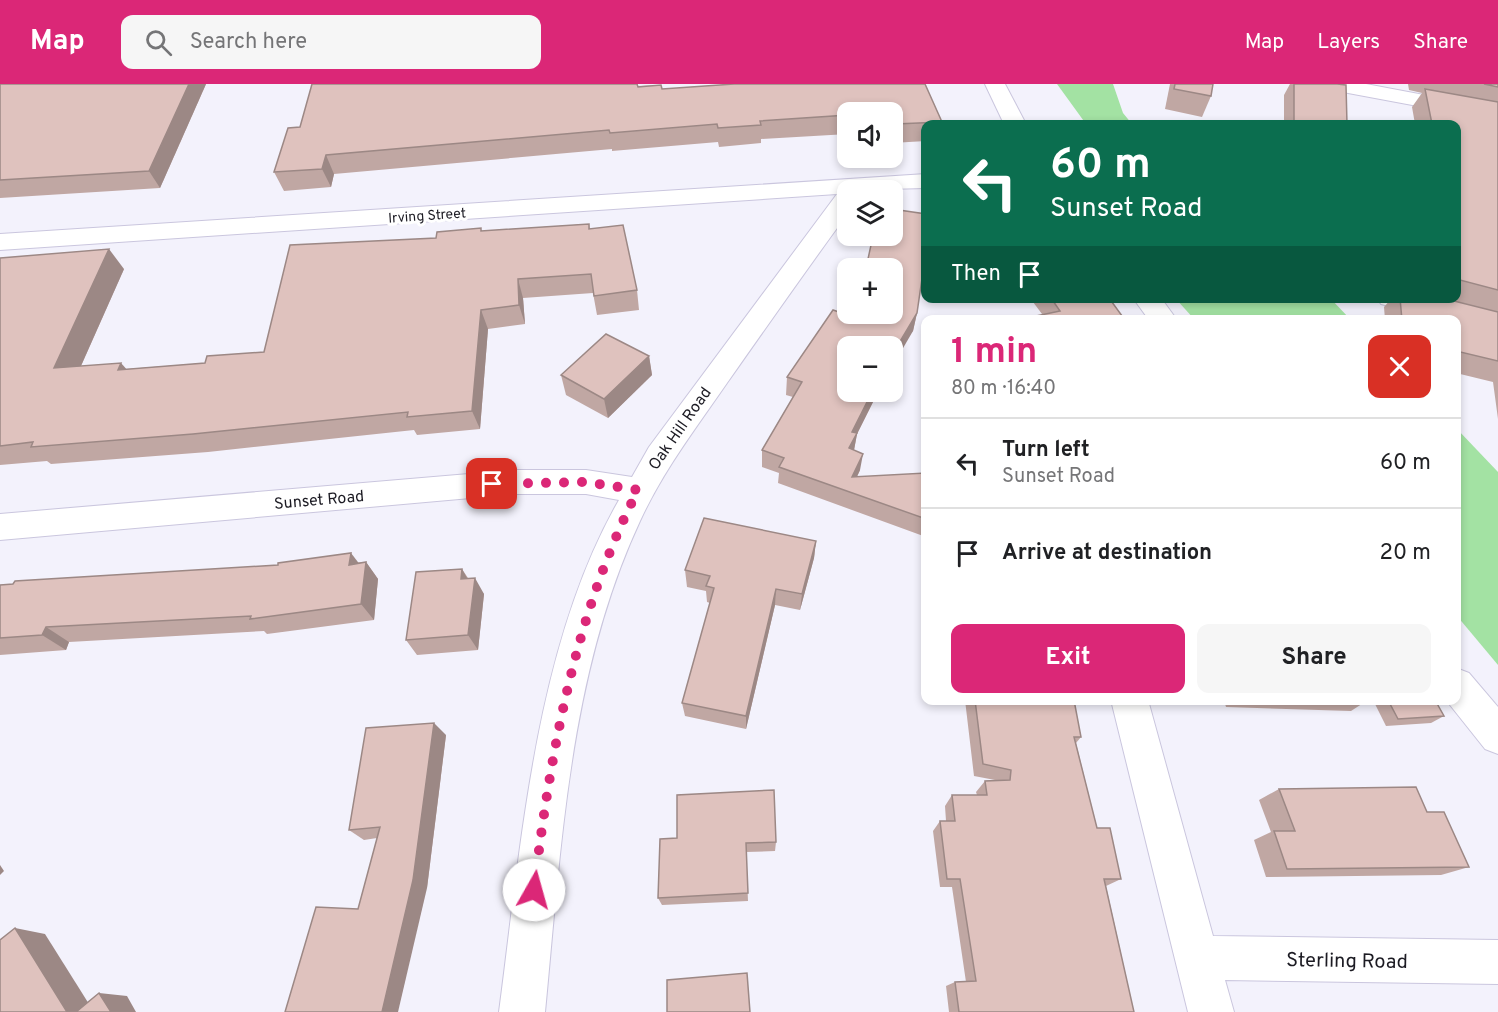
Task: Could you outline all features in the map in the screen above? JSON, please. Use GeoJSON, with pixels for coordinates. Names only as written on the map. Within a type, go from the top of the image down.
{"type":"FeatureCollection","features":[{"type":"Feature","properties":{"kind":"street"},"geometry":{"type":"LineString","coordinates":[[995,84],[1013,120]]}},
{"type":"Feature","properties":{"kind":"street"},"geometry":{"type":"LineString","coordinates":[[1332,84],[1498,115]]}},
{"type":"Feature","properties":{"kind":"street","name":"Irving Street"},"geometry":{"type":"LineString","coordinates":[[903,184],[921,182]]}},
{"type":"Feature","properties":{"kind":"street","name":"Irving Street"},"geometry":{"type":"LineString","coordinates":[[0,242],[837,192]]}},
{"type":"Feature","properties":{"kind":"street"},"geometry":{"type":"LineString","coordinates":[[903,197],[921,200]]}},
{"type":"Feature","properties":{"kind":"street","name":"Oak Hill Road"},"geometry":{"type":"LineString","coordinates":[[522,1012],[539,851],[562,714],[581,639],[601,579],[638,490],[671,438],[837,216]]}},
{"type":"Feature","properties":{"kind":"street"},"geometry":{"type":"LineString","coordinates":[[1150,303],[1160,315]]}},
{"type":"Feature","properties":{"kind":"street"},"geometry":{"type":"LineString","coordinates":[[1412,303],[1498,323]]}},
{"type":"Feature","properties":{"kind":"street","name":"Sunset Road"},"geometry":{"type":"LineString","coordinates":[[0,527],[515,482],[586,482],[638,490]]}},
{"type":"Feature","properties":{"kind":"street"},"geometry":{"type":"LineString","coordinates":[[1461,691],[1498,736]]}},
{"type":"Feature","properties":{"kind":"street"},"geometry":{"type":"LineString","coordinates":[[1130,705],[1211,1012]]}},
{"type":"Feature","properties":{"kind":"street","name":"Sterling Road"},"geometry":{"type":"LineString","coordinates":[[1197,958],[1498,962]]}},
{"type":"Feature","properties":{"kind":"green space"},"geometry":{"type":"Polygon","coordinates":[[[1057,84],[1113,84],[1123,113],[1129,120],[1083,120],[1057,84]]]}},
{"type":"Feature","properties":{"kind":"green space"},"geometry":{"type":"Polygon","coordinates":[[[1180,303],[1335,303],[1346,315],[1190,315],[1180,303]]]}},
{"type":"Feature","properties":{"kind":"green space"},"geometry":{"type":"Polygon","coordinates":[[[1461,433],[1498,472],[1498,665],[1461,621],[1461,433]]]}},
{"type":"Feature","properties":{"kind":"building"},"geometry":{"type":"Polygon","coordinates":[[[0,84],[189,84],[149,171],[0,180],[0,84]]]}},
{"type":"Feature","properties":{"kind":"building"},"geometry":{"type":"Polygon","coordinates":[[[312,84],[637,84],[638,87],[661,85],[662,89],[734,84],[925,84],[941,120],[921,120],[921,123],[903,124],[903,102],[837,102],[837,116],[760,121],[761,125],[718,128],[717,124],[610,133],[609,130],[326,155],[322,169],[274,172],[288,128],[300,127],[312,84]]]}},
{"type":"Feature","properties":{"kind":"building"},"geometry":{"type":"Polygon","coordinates":[[[1175,84],[1213,84],[1211,96],[1174,89],[1175,84]]]}},
{"type":"Feature","properties":{"kind":"building"},"geometry":{"type":"Polygon","coordinates":[[[1294,84],[1346,85],[1347,120],[1294,120],[1294,84]]]}},
{"type":"Feature","properties":{"kind":"building"},"geometry":{"type":"Polygon","coordinates":[[[1425,89],[1498,102],[1498,290],[1461,280],[1461,120],[1431,120],[1425,89]]]}},
{"type":"Feature","properties":{"kind":"building"},"geometry":{"type":"Polygon","coordinates":[[[903,211],[921,213],[921,285],[917,313],[903,337],[837,336],[837,402],[867,402],[852,432],[857,433],[849,448],[863,454],[852,477],[921,473],[921,517],[779,467],[784,458],[762,450],[802,382],[787,377],[833,310],[837,311],[837,324],[903,324],[903,258],[868,258],[871,246],[903,246],[903,211]]]}},
{"type":"Feature","properties":{"kind":"building"},"geometry":{"type":"Polygon","coordinates":[[[589,224],[589,229],[623,225],[637,290],[594,296],[591,274],[518,279],[519,305],[481,310],[472,411],[407,417],[408,412],[193,434],[31,447],[33,442],[0,446],[0,258],[109,249],[54,368],[121,363],[118,370],[205,363],[207,356],[264,352],[290,245],[436,238],[437,232],[481,228],[481,231],[589,224]]]}},
{"type":"Feature","properties":{"kind":"building"},"geometry":{"type":"Polygon","coordinates":[[[1054,303],[1113,303],[1121,315],[1041,315],[1060,311],[1054,303]]]}},
{"type":"Feature","properties":{"kind":"building"},"geometry":{"type":"Polygon","coordinates":[[[1400,303],[1461,303],[1498,312],[1498,361],[1461,352],[1461,315],[1402,315],[1400,303]]]}},
{"type":"Feature","properties":{"kind":"building"},"geometry":{"type":"Polygon","coordinates":[[[606,334],[649,356],[604,399],[561,375],[606,334]]]}},
{"type":"Feature","properties":{"kind":"building"},"geometry":{"type":"Polygon","coordinates":[[[704,518],[816,541],[802,594],[776,589],[746,716],[682,703],[714,588],[706,586],[710,576],[685,570],[704,518]]]}},
{"type":"Feature","properties":{"kind":"building"},"geometry":{"type":"Polygon","coordinates":[[[351,553],[349,565],[366,562],[361,604],[250,619],[251,616],[46,627],[42,635],[0,638],[0,585],[13,584],[15,581],[278,565],[278,563],[351,553]]]}},
{"type":"Feature","properties":{"kind":"building"},"geometry":{"type":"Polygon","coordinates":[[[462,569],[461,579],[475,578],[468,635],[406,640],[416,572],[462,569]]]}},
{"type":"Feature","properties":{"kind":"building"},"geometry":{"type":"Polygon","coordinates":[[[976,705],[1075,705],[1081,737],[1074,737],[1097,828],[1110,828],[1121,879],[1104,879],[1134,1012],[959,1012],[955,982],[976,981],[960,879],[947,879],[940,821],[955,821],[952,795],[987,795],[985,781],[1010,780],[1011,770],[983,764],[976,705]]]}},
{"type":"Feature","properties":{"kind":"building"},"geometry":{"type":"Polygon","coordinates":[[[1391,705],[1438,705],[1444,716],[1398,719],[1391,705]]]}},
{"type":"Feature","properties":{"kind":"building"},"geometry":{"type":"Polygon","coordinates":[[[434,723],[413,880],[382,1012],[285,1012],[316,907],[358,909],[380,827],[349,830],[366,728],[434,723]]]}},
{"type":"Feature","properties":{"kind":"building"},"geometry":{"type":"Polygon","coordinates":[[[1416,787],[1427,812],[1444,812],[1469,867],[1287,869],[1274,831],[1295,831],[1279,789],[1416,787]]]}},
{"type":"Feature","properties":{"kind":"building"},"geometry":{"type":"Polygon","coordinates":[[[774,790],[776,842],[746,843],[748,893],[658,898],[660,839],[677,838],[677,795],[774,790]]]}},
{"type":"Feature","properties":{"kind":"building"},"geometry":{"type":"Polygon","coordinates":[[[15,928],[67,1012],[0,1012],[0,940],[15,928]]]}},
{"type":"Feature","properties":{"kind":"building"},"geometry":{"type":"Polygon","coordinates":[[[747,973],[750,1012],[667,1012],[667,980],[747,973]]]}},
{"type":"Feature","properties":{"kind":"building"},"geometry":{"type":"Polygon","coordinates":[[[99,993],[111,1012],[76,1012],[99,993]]]}},
{"type":"Feature","properties":{"kind":"route"},"geometry":{"type":"LineString","coordinates":[[492,484],[586,482],[638,490],[614,543],[581,639],[562,714],[546,802],[534,890]]}}]}
